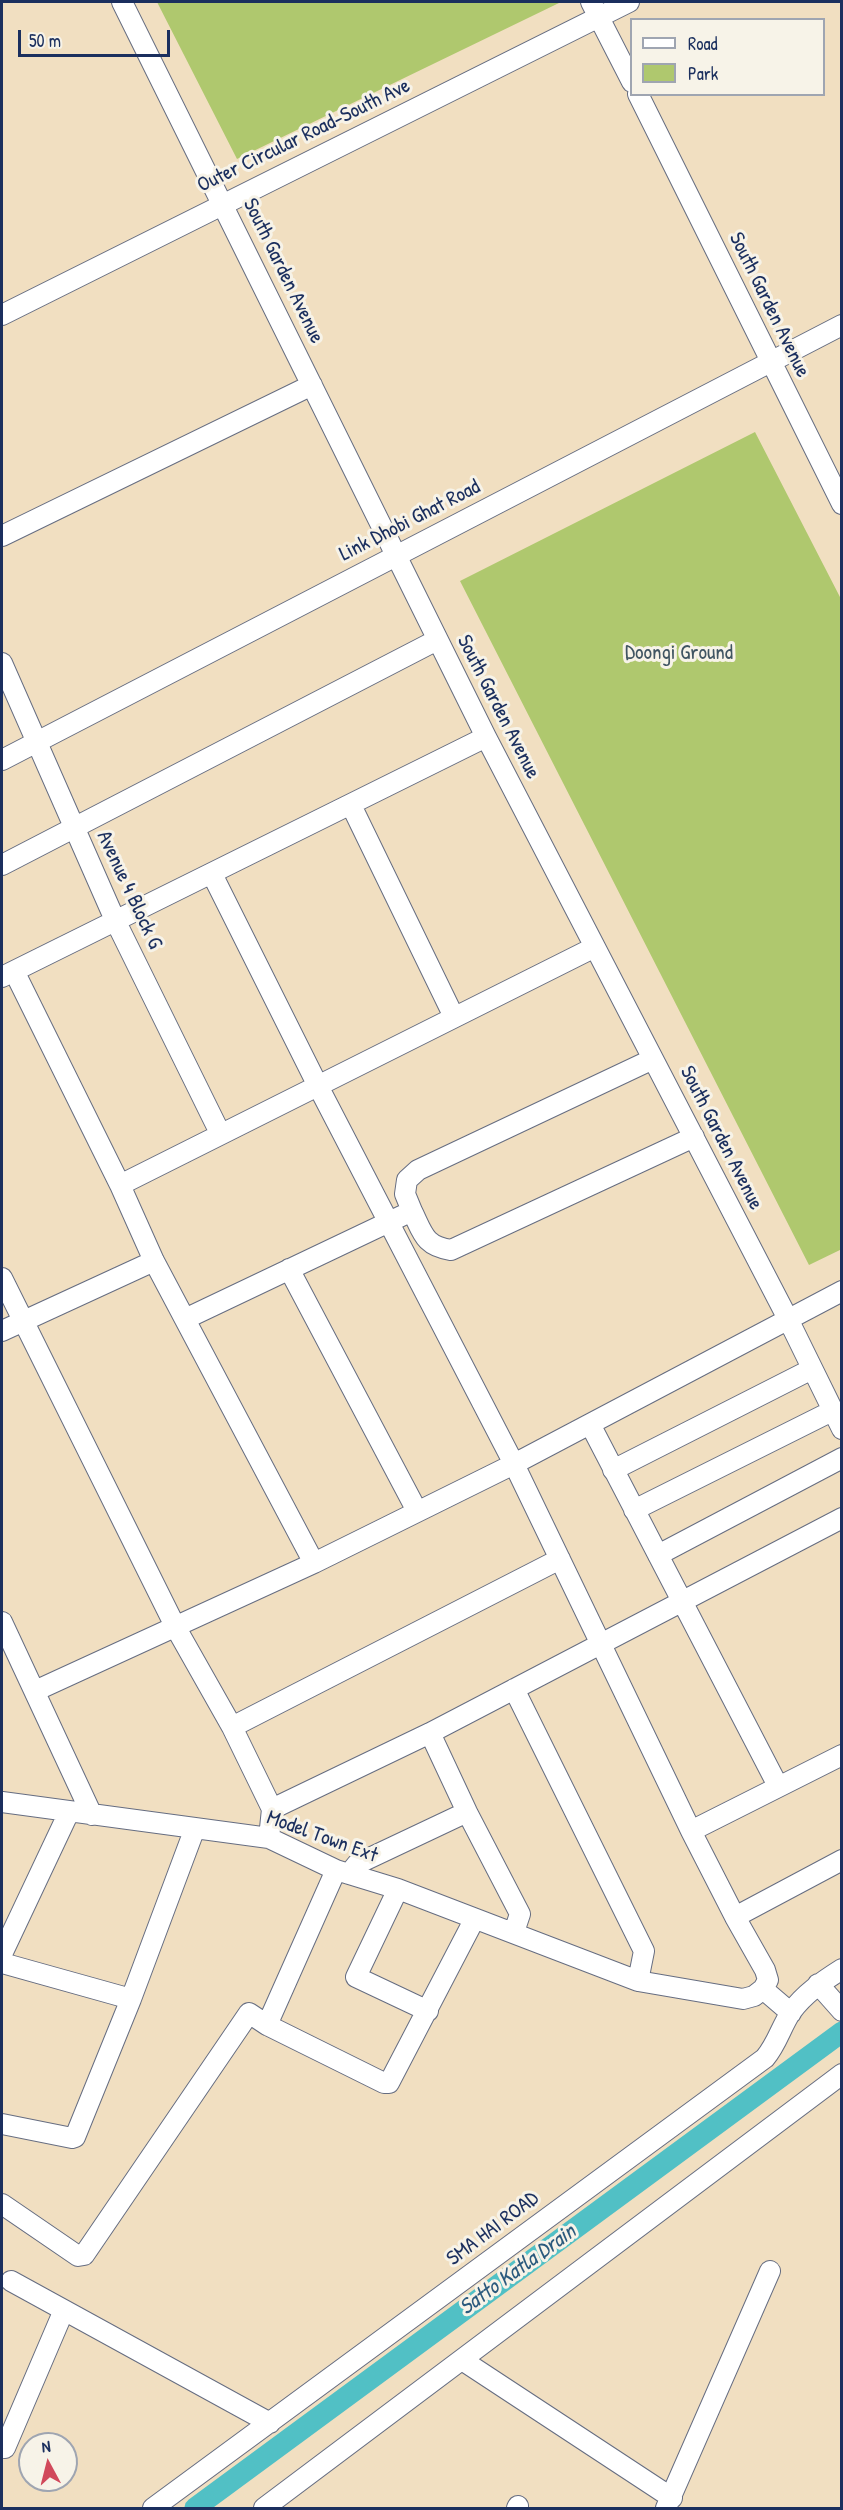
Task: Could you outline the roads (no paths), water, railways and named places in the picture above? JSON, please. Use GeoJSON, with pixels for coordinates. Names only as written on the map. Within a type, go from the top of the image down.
{"type":"FeatureCollection","features":[{"type":"Feature","properties":{"kind":"street","name":"South Garden Avenue"},"geometry":{"type":"LineString","coordinates":[[122,2],[437,640],[788,1318],[842,1429]]}},
{"type":"Feature","properties":{"kind":"street","name":"Outer Circular Road-South Ave"},"geometry":{"type":"LineString","coordinates":[[2,315],[222,204],[595,9],[629,2]]}},
{"type":"Feature","properties":{"kind":"street"},"geometry":{"type":"LineString","coordinates":[[595,9],[630,78]]}},
{"type":"Feature","properties":{"kind":"street","name":"South Garden Avenue"},"geometry":{"type":"LineString","coordinates":[[639,96],[842,504]]}},
{"type":"Feature","properties":{"kind":"street","name":"Link Dhobi Ghat Road"},"geometry":{"type":"LineString","coordinates":[[2,760],[842,325]]}},
{"type":"Feature","properties":{"kind":"street"},"geometry":{"type":"LineString","coordinates":[[2,536],[312,384]]}},
{"type":"Feature","properties":{"kind":"street"},"geometry":{"type":"LineString","coordinates":[[2,865],[437,640]]}},
{"type":"Feature","properties":{"kind":"street","name":"Avenue 4 Block G"},"geometry":{"type":"LineString","coordinates":[[2,663],[115,920],[220,1133]]}},
{"type":"Feature","properties":{"kind":"street"},"geometry":{"type":"LineString","coordinates":[[314,1563],[154,1261],[120,1185],[8,974],[486,737]]}},
{"type":"Feature","properties":{"kind":"street"},"geometry":{"type":"LineString","coordinates":[[351,805],[454,1017]]}},
{"type":"Feature","properties":{"kind":"street"},"geometry":{"type":"LineString","coordinates":[[212,874],[318,1086],[514,1464],[691,1831],[765,1970],[768,1980],[763,1989],[791,2013]]}},
{"type":"Feature","properties":{"kind":"street"},"geometry":{"type":"LineString","coordinates":[[120,1185],[595,946]]}},
{"type":"Feature","properties":{"kind":"street"},"geometry":{"type":"LineString","coordinates":[[653,1059],[418,1170],[407,1180],[405,1194],[426,1240],[437,1248],[451,1250],[694,1137]]}},
{"type":"Feature","properties":{"kind":"street"},"geometry":{"type":"LineString","coordinates":[[185,1319],[412,1211]]}},
{"type":"Feature","properties":{"kind":"street"},"geometry":{"type":"LineString","coordinates":[[2,1331],[154,1261]]}},
{"type":"Feature","properties":{"kind":"street"},"geometry":{"type":"LineString","coordinates":[[289,1269],[417,1511]]}},
{"type":"Feature","properties":{"kind":"street"},"geometry":{"type":"LineString","coordinates":[[2,1278],[176,1628],[232,1727],[272,1809],[269,1838]]}},
{"type":"Feature","properties":{"kind":"street"},"geometry":{"type":"LineString","coordinates":[[36,1691],[314,1563],[514,1464],[842,1291]]}},
{"type":"Feature","properties":{"kind":"street"},"geometry":{"type":"LineString","coordinates":[[614,1470],[812,1369]]}},
{"type":"Feature","properties":{"kind":"street"},"geometry":{"type":"LineString","coordinates":[[634,1510],[832,1411]]}},
{"type":"Feature","properties":{"kind":"street"},"geometry":{"type":"LineString","coordinates":[[590,1424],[778,1786]]}},
{"type":"Feature","properties":{"kind":"street"},"geometry":{"type":"LineString","coordinates":[[658,1555],[842,1458]]}},
{"type":"Feature","properties":{"kind":"street"},"geometry":{"type":"LineString","coordinates":[[272,1809],[430,1733],[842,1518]]}},
{"type":"Feature","properties":{"kind":"street"},"geometry":{"type":"LineString","coordinates":[[232,1727],[560,1559]]}},
{"type":"Feature","properties":{"kind":"street"},"geometry":{"type":"LineString","coordinates":[[2,1622],[92,1815]]}},
{"type":"Feature","properties":{"kind":"street"},"geometry":{"type":"LineString","coordinates":[[514,1689],[644,1951],[638,1981]]}},
{"type":"Feature","properties":{"kind":"street"},"geometry":{"type":"LineString","coordinates":[[430,1733],[467,1812],[520,1914],[514,1932]]}},
{"type":"Feature","properties":{"kind":"street"},"geometry":{"type":"LineString","coordinates":[[691,1831],[842,1755]]}},
{"type":"Feature","properties":{"kind":"street","name":"Model Town Ext"},"geometry":{"type":"LineString","coordinates":[[2,1802],[269,1838],[342,1872],[398,1889],[638,1981],[743,1999],[754,1996],[763,1989]]}},
{"type":"Feature","properties":{"kind":"street"},"geometry":{"type":"LineString","coordinates":[[2,1954],[69,1812]]}},
{"type":"Feature","properties":{"kind":"street"},"geometry":{"type":"LineString","coordinates":[[267,2025],[342,1872],[467,1812]]}},
{"type":"Feature","properties":{"kind":"street"},"geometry":{"type":"LineString","coordinates":[[2,2124],[75,2137],[131,1999],[195,1828]]}},
{"type":"Feature","properties":{"kind":"street"},"geometry":{"type":"LineString","coordinates":[[735,1917],[842,1860]]}},
{"type":"Feature","properties":{"kind":"street"},"geometry":{"type":"LineString","coordinates":[[398,1889],[356,1977],[428,2011]]}},
{"type":"Feature","properties":{"kind":"street"},"geometry":{"type":"LineString","coordinates":[[2,2204],[78,2256],[84,2255],[249,2013],[267,2025],[384,2083],[389,2083],[474,1920]]}},
{"type":"Feature","properties":{"kind":"street"},"geometry":{"type":"LineString","coordinates":[[2,1963],[131,1999]]}},
{"type":"Feature","properties":{"kind":"street","name":"SMA HAI ROAD"},"geometry":{"type":"LineString","coordinates":[[153,2508],[174,2503],[270,2423],[765,2058],[776,2045],[791,2013],[818,1984],[842,1969]]}},
{"type":"Feature","properties":{"kind":"street"},"geometry":{"type":"LineString","coordinates":[[818,1984],[840,2009]]}},
{"type":"Feature","properties":{"kind":"street"},"geometry":{"type":"LineString","coordinates":[[264,2508],[842,2074]]}},
{"type":"Feature","properties":{"kind":"street"},"geometry":{"type":"LineString","coordinates":[[462,2360],[669,2503],[770,2271]]}},
{"type":"Feature","properties":{"kind":"street"},"geometry":{"type":"LineString","coordinates":[[11,2281],[270,2423]]}},
{"type":"Feature","properties":{"kind":"street"},"geometry":{"type":"LineString","coordinates":[[4,2448],[64,2310]]}},
{"type":"Feature","properties":{"kind":"waterway","name":"Satto Katla Drain"},"geometry":{"type":"LineString","coordinates":[[195,2508],[842,2032]]}},
{"type":"Feature","properties":{"kind":"park label","name":"Doongi Ground"},"geometry":{"type":"Point","coordinates":[679,653]}}]}
